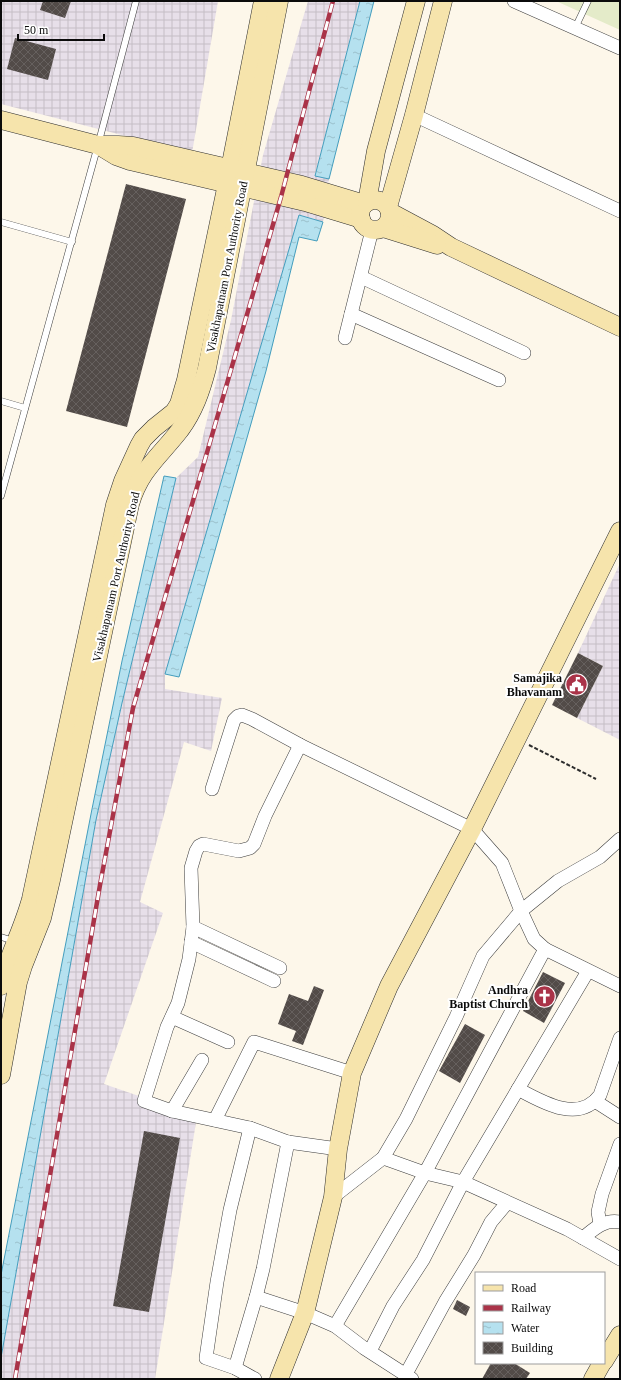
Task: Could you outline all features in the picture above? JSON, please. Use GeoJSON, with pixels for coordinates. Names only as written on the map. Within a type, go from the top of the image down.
{"type":"FeatureCollection","features":[{"type":"Feature","properties":{"kind":"main road","name":"Visakhapatnam Port Authority Road"},"geometry":{"type":"LineString","coordinates":[[1,986],[6,966],[16,941],[42,918],[130,504],[140,479],[189,416],[202,388],[207,368],[263,1]]}},
{"type":"Feature","properties":{"kind":"main road","name":"Visakhapatnam Port Authority Road"},"geometry":{"type":"LineString","coordinates":[[236,178],[279,1]]}},
{"type":"Feature","properties":{"kind":"main road"},"geometry":{"type":"LineString","coordinates":[[370,217],[376,151],[416,1]]}},
{"type":"Feature","properties":{"kind":"main road"},"geometry":{"type":"LineString","coordinates":[[1,120],[98,145],[133,146],[236,178],[315,205],[389,221],[389,210],[443,1]]}},
{"type":"Feature","properties":{"kind":"main road"},"geometry":{"type":"LineString","coordinates":[[370,217],[371,200],[381,201],[389,210],[433,234],[451,247],[620,327]]}},
{"type":"Feature","properties":{"kind":"main road"},"geometry":{"type":"LineString","coordinates":[[370,217],[433,245],[451,247]]}},
{"type":"Feature","properties":{"kind":"main road"},"geometry":{"type":"LineString","coordinates":[[279,1379],[305,1313],[333,1197],[338,1149],[352,1073],[389,986],[472,829],[620,531]]}},
{"type":"Feature","properties":{"kind":"main road","name":"Visakhapatnam Port Authority Road"},"geometry":{"type":"LineString","coordinates":[[1,1075],[18,982],[23,966],[16,941]]}},
{"type":"Feature","properties":{"kind":"main road"},"geometry":{"type":"LineString","coordinates":[[605,1359],[620,1335]]}},
{"type":"Feature","properties":{"kind":"main road"},"geometry":{"type":"LineString","coordinates":[[593,1379],[602,1364]]}},
{"type":"Feature","properties":{"kind":"street"},"geometry":{"type":"LineString","coordinates":[[514,1],[620,48]]}},
{"type":"Feature","properties":{"kind":"street"},"geometry":{"type":"LineString","coordinates":[[414,115],[620,211]]}},
{"type":"Feature","properties":{"kind":"street"},"geometry":{"type":"LineString","coordinates":[[345,338],[360,278],[370,217]]}},
{"type":"Feature","properties":{"kind":"street"},"geometry":{"type":"LineString","coordinates":[[360,278],[524,353]]}},
{"type":"Feature","properties":{"kind":"street"},"geometry":{"type":"LineString","coordinates":[[351,314],[499,380]]}},
{"type":"Feature","properties":{"kind":"street"},"geometry":{"type":"LineString","coordinates":[[212,789],[234,720],[238,716],[242,715],[252,719],[300,745],[472,829],[502,863],[534,939],[545,949],[620,986]]}},
{"type":"Feature","properties":{"kind":"street"},"geometry":{"type":"LineString","coordinates":[[300,745],[265,816],[254,844],[250,848],[239,851],[203,844],[199,846],[196,851],[191,868],[193,927],[188,960],[178,1003],[156,1060],[144,1101],[172,1111],[250,1128],[288,1142],[338,1149]]}},
{"type":"Feature","properties":{"kind":"street"},"geometry":{"type":"LineString","coordinates":[[333,1197],[383,1158],[406,1118],[456,1017],[482,956],[521,911],[558,881],[600,857],[620,840]]}},
{"type":"Feature","properties":{"kind":"street"},"geometry":{"type":"LineString","coordinates":[[193,927],[280,968]]}},
{"type":"Feature","properties":{"kind":"street"},"geometry":{"type":"LineString","coordinates":[[191,942],[274,981]]}},
{"type":"Feature","properties":{"kind":"street"},"geometry":{"type":"LineString","coordinates":[[335,1326],[425,1173],[545,949]]}},
{"type":"Feature","properties":{"kind":"street"},"geometry":{"type":"LineString","coordinates":[[370,1351],[393,1306],[423,1260],[463,1182],[588,971]]}},
{"type":"Feature","properties":{"kind":"street"},"geometry":{"type":"LineString","coordinates":[[172,1017],[228,1042]]}},
{"type":"Feature","properties":{"kind":"street"},"geometry":{"type":"LineString","coordinates":[[518,1089],[545,1103],[573,1110],[588,1107],[600,1095],[617,1054],[620,1038]]}},
{"type":"Feature","properties":{"kind":"street"},"geometry":{"type":"LineString","coordinates":[[215,1120],[254,1042],[352,1073]]}},
{"type":"Feature","properties":{"kind":"street"},"geometry":{"type":"LineString","coordinates":[[172,1111],[202,1060]]}},
{"type":"Feature","properties":{"kind":"street"},"geometry":{"type":"LineString","coordinates":[[595,1101],[620,1117]]}},
{"type":"Feature","properties":{"kind":"street"},"geometry":{"type":"LineString","coordinates":[[250,1128],[229,1218],[217,1282],[206,1358],[235,1368],[255,1379]]}},
{"type":"Feature","properties":{"kind":"street"},"geometry":{"type":"LineString","coordinates":[[235,1368],[256,1298],[288,1142]]}},
{"type":"Feature","properties":{"kind":"street"},"geometry":{"type":"LineString","coordinates":[[600,1224],[598,1212],[602,1194],[620,1144]]}},
{"type":"Feature","properties":{"kind":"street"},"geometry":{"type":"LineString","coordinates":[[383,1158],[425,1173],[463,1182],[567,1229],[620,1259]]}},
{"type":"Feature","properties":{"kind":"street"},"geometry":{"type":"LineString","coordinates":[[256,1298],[305,1313],[335,1326],[409,1377],[445,1302],[474,1255],[491,1222],[508,1203]]}},
{"type":"Feature","properties":{"kind":"street"},"geometry":{"type":"LineString","coordinates":[[582,1238],[600,1224],[608,1221],[620,1222]]}},
{"type":"Feature","properties":{"kind":"lane"},"geometry":{"type":"LineString","coordinates":[[1,496],[72,242],[136,1]]}},
{"type":"Feature","properties":{"kind":"lane"},"geometry":{"type":"LineString","coordinates":[[575,28],[588,1]]}},
{"type":"Feature","properties":{"kind":"lane"},"geometry":{"type":"LineString","coordinates":[[1,222],[72,242]]}},
{"type":"Feature","properties":{"kind":"lane"},"geometry":{"type":"LineString","coordinates":[[1,401],[25,408]]}},
{"type":"Feature","properties":{"kind":"path"},"geometry":{"type":"LineString","coordinates":[[517,739],[596,779]]}},
{"type":"Feature","properties":{"kind":"shaded area"},"geometry":{"type":"Polygon","coordinates":[[[1,1],[218,1],[192,153],[1,104],[1,1]]]}},
{"type":"Feature","properties":{"kind":"shaded area"},"geometry":{"type":"Polygon","coordinates":[[[308,1],[360,1],[315,175],[329,179],[323,222],[300,215],[165,674],[165,689],[222,698],[211,751],[184,742],[140,902],[163,913],[104,1084],[197,1116],[155,1379],[1,1379],[1,1358],[96,820],[122,703],[176,478],[198,457],[231,320],[263,155],[308,1]]]}},
{"type":"Feature","properties":{"kind":"shaded area"},"geometry":{"type":"Polygon","coordinates":[[[620,563],[620,740],[577,718],[603,666],[578,653],[620,563]]]}},
{"type":"Feature","properties":{"kind":"green space"},"geometry":{"type":"Polygon","coordinates":[[[556,1],[620,1],[620,30],[556,1]]]}},
{"type":"Feature","properties":{"kind":"water"},"geometry":{"type":"Polygon","coordinates":[[[360,1],[374,1],[329,179],[315,176],[360,1]]]}},
{"type":"Feature","properties":{"kind":"water"},"geometry":{"type":"Polygon","coordinates":[[[299,215],[323,222],[317,241],[299,237],[266,371],[179,677],[165,674],[299,215]]]}},
{"type":"Feature","properties":{"kind":"water"},"geometry":{"type":"Polygon","coordinates":[[[164,476],[176,478],[122,703],[96,820],[1,1358],[1,1275],[122,661],[164,476]]]}},
{"type":"Feature","properties":{"kind":"building"},"geometry":{"type":"Polygon","coordinates":[[[43,1],[71,1],[65,18],[40,10],[43,1]]]}},
{"type":"Feature","properties":{"kind":"building"},"geometry":{"type":"Polygon","coordinates":[[[15,38],[56,49],[48,80],[7,69],[15,38]]]}},
{"type":"Feature","properties":{"kind":"building"},"geometry":{"type":"Polygon","coordinates":[[[126,184],[186,199],[127,427],[66,411],[126,184]]]}},
{"type":"Feature","properties":{"kind":"building","name":"Samajika Bhavanam"},"geometry":{"type":"Polygon","coordinates":[[[578,653],[603,666],[577,718],[552,705],[578,653]]]}},
{"type":"Feature","properties":{"kind":"building","name":"Andhra Baptist Church"},"geometry":{"type":"Polygon","coordinates":[[[543,972],[565,983],[544,1023],[523,1011],[543,972]]]}},
{"type":"Feature","properties":{"kind":"building"},"geometry":{"type":"Polygon","coordinates":[[[314,986],[324,990],[303,1045],[292,1041],[296,1031],[278,1024],[289,994],[308,1001],[314,986]]]}},
{"type":"Feature","properties":{"kind":"building"},"geometry":{"type":"Polygon","coordinates":[[[465,1024],[485,1035],[460,1083],[439,1071],[465,1024]]]}},
{"type":"Feature","properties":{"kind":"building"},"geometry":{"type":"Polygon","coordinates":[[[144,1131],[180,1138],[149,1312],[113,1306],[144,1131]]]}},
{"type":"Feature","properties":{"kind":"building"},"geometry":{"type":"Polygon","coordinates":[[[457,1300],[470,1307],[466,1316],[453,1309],[457,1300]]]}},
{"type":"Feature","properties":{"kind":"building"},"geometry":{"type":"Polygon","coordinates":[[[490,1364],[516,1364],[530,1373],[526,1379],[482,1379],[490,1364]]]}},
{"type":"Feature","properties":{"kind":"railway"},"geometry":{"type":"LineString","coordinates":[[15,1379],[100,885],[133,708],[281,197],[333,1]]}},
{"type":"Feature","properties":{"kind":"place","name":"Samajika Bhavanam"},"geometry":{"type":"Point","coordinates":[577,685]}},
{"type":"Feature","properties":{"kind":"place","name":"Andhra Baptist Church"},"geometry":{"type":"Point","coordinates":[544,997]}}]}
